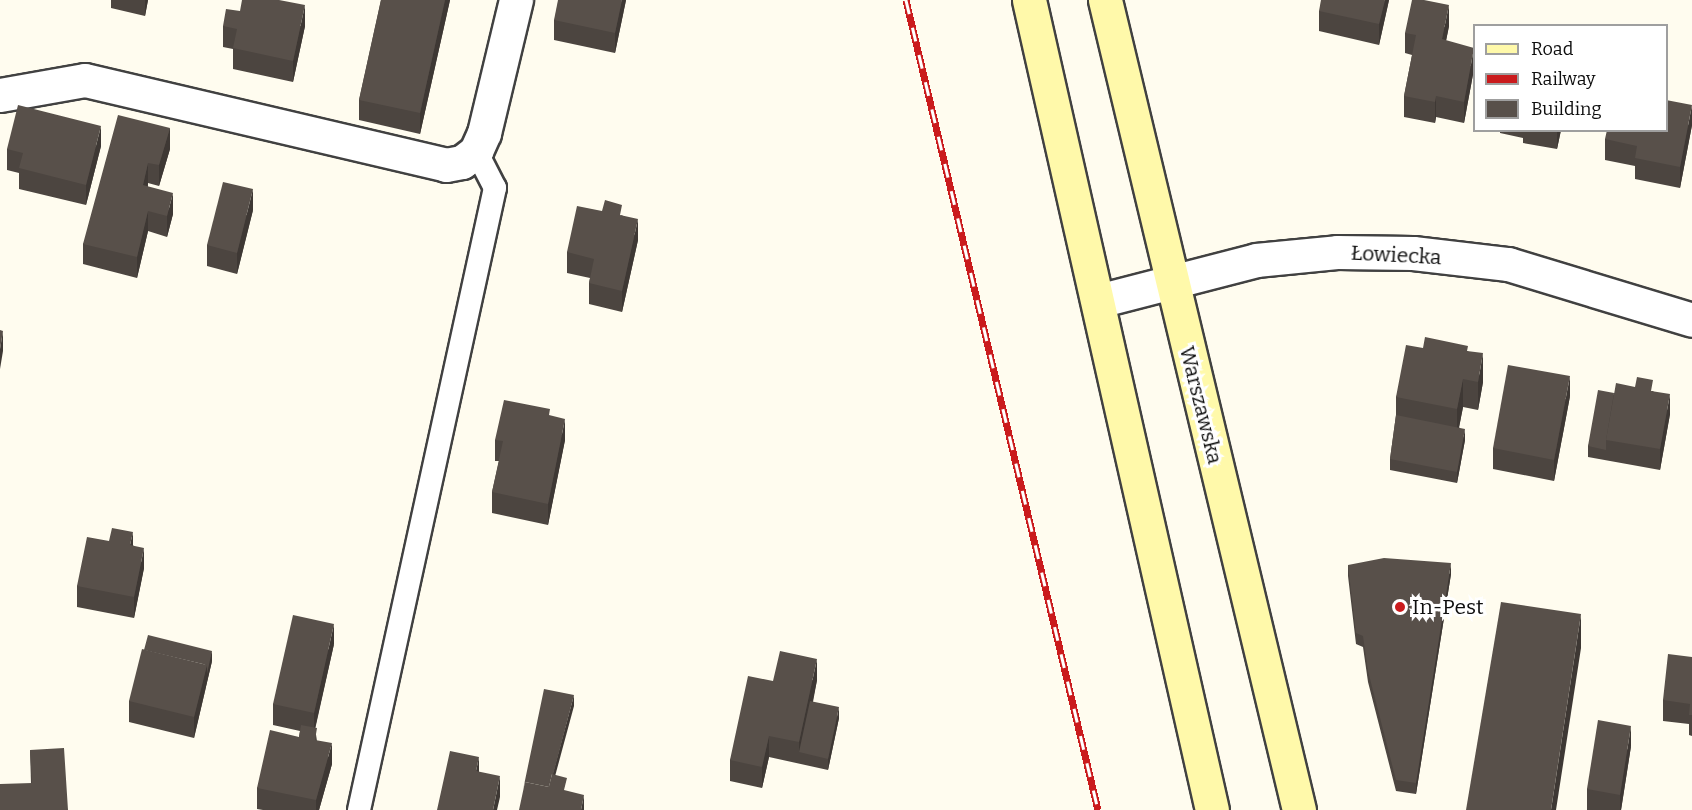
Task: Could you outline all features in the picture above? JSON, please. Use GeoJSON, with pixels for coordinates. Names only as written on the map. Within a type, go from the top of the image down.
{"type":"FeatureCollection","features":[{"type":"Feature","properties":{"kind":"main road"},"geometry":{"type":"LineString","coordinates":[[1029,0],[1212,810]]}},
{"type":"Feature","properties":{"kind":"main road","name":"Warszawska"},"geometry":{"type":"LineString","coordinates":[[1105,0],[1170,281],[1299,810]]}},
{"type":"Feature","properties":{"kind":"street"},"geometry":{"type":"LineString","coordinates":[[0,95],[86,80],[446,165],[462,162],[476,151],[516,0]]}},
{"type":"Feature","properties":{"kind":"street","name":"Łowiecka"},"geometry":{"type":"LineString","coordinates":[[1098,301],[1256,260],[1337,252],[1413,253],[1508,264],[1692,320]]}},
{"type":"Feature","properties":{"kind":"lane"},"geometry":{"type":"LineString","coordinates":[[359,810],[495,188],[476,151]]}},
{"type":"Feature","properties":{"kind":"building"},"geometry":{"type":"Polygon","coordinates":[[[242,0],[279,0],[305,5],[293,61],[233,48],[237,29],[223,26],[226,9],[240,11],[242,0]]]}},
{"type":"Feature","properties":{"kind":"building"},"geometry":{"type":"Polygon","coordinates":[[[381,0],[445,0],[420,113],[359,100],[381,0]]]}},
{"type":"Feature","properties":{"kind":"building"},"geometry":{"type":"Polygon","coordinates":[[[558,0],[622,0],[615,33],[554,20],[558,0]]]}},
{"type":"Feature","properties":{"kind":"building"},"geometry":{"type":"Polygon","coordinates":[[[1321,0],[1385,0],[1379,24],[1319,11],[1321,0]]]}},
{"type":"Feature","properties":{"kind":"building"},"geometry":{"type":"Polygon","coordinates":[[[1412,0],[1449,5],[1442,39],[1473,48],[1464,102],[1436,96],[1435,102],[1404,96],[1416,35],[1405,33],[1412,0]]]}},
{"type":"Feature","properties":{"kind":"building"},"geometry":{"type":"Polygon","coordinates":[[[1668,100],[1692,105],[1680,167],[1635,158],[1637,146],[1605,139],[1607,132],[1668,132],[1668,100]]]}},
{"type":"Feature","properties":{"kind":"building"},"geometry":{"type":"Polygon","coordinates":[[[18,105],[101,126],[86,185],[19,168],[23,153],[7,149],[18,105]]]}},
{"type":"Feature","properties":{"kind":"building"},"geometry":{"type":"Polygon","coordinates":[[[118,115],[170,128],[159,165],[148,163],[143,185],[173,193],[167,216],[148,211],[137,257],[83,244],[118,115]]]}},
{"type":"Feature","properties":{"kind":"building"},"geometry":{"type":"Polygon","coordinates":[[[223,182],[253,189],[237,253],[207,245],[223,182]]]}},
{"type":"Feature","properties":{"kind":"building"},"geometry":{"type":"Polygon","coordinates":[[[605,200],[622,205],[620,215],[638,219],[622,291],[589,283],[594,259],[567,252],[577,206],[602,211],[605,200]]]}},
{"type":"Feature","properties":{"kind":"building"},"geometry":{"type":"Polygon","coordinates":[[[0,330],[3,331],[0,349],[0,330]]]}},
{"type":"Feature","properties":{"kind":"building"},"geometry":{"type":"Polygon","coordinates":[[[1425,337],[1468,346],[1467,351],[1483,353],[1478,382],[1463,379],[1457,409],[1396,397],[1406,345],[1423,348],[1425,337]]]}},
{"type":"Feature","properties":{"kind":"building"},"geometry":{"type":"Polygon","coordinates":[[[1508,365],[1570,376],[1554,460],[1493,448],[1508,365]]]}},
{"type":"Feature","properties":{"kind":"building"},"geometry":{"type":"Polygon","coordinates":[[[1637,377],[1653,380],[1651,391],[1670,394],[1660,449],[1606,440],[1616,383],[1635,387],[1637,377]]]}},
{"type":"Feature","properties":{"kind":"building"},"geometry":{"type":"Polygon","coordinates":[[[1598,390],[1614,393],[1606,450],[1588,446],[1598,390]]]}},
{"type":"Feature","properties":{"kind":"building"},"geometry":{"type":"Polygon","coordinates":[[[504,400],[550,409],[549,415],[565,419],[548,504],[492,492],[503,441],[495,440],[504,400]]]}},
{"type":"Feature","properties":{"kind":"building"},"geometry":{"type":"Polygon","coordinates":[[[1396,415],[1465,429],[1457,472],[1390,459],[1396,415]]]}},
{"type":"Feature","properties":{"kind":"building"},"geometry":{"type":"Polygon","coordinates":[[[112,528],[133,532],[130,545],[144,548],[134,597],[77,586],[87,537],[109,541],[112,528]]]}},
{"type":"Feature","properties":{"kind":"building"},"geometry":{"type":"Polygon","coordinates":[[[1384,558],[1451,563],[1416,783],[1396,780],[1368,671],[1363,636],[1356,633],[1348,565],[1384,558]]]}},
{"type":"Feature","properties":{"kind":"building"},"geometry":{"type":"Polygon","coordinates":[[[1501,602],[1581,614],[1551,810],[1466,810],[1501,602]]]}},
{"type":"Feature","properties":{"kind":"building"},"geometry":{"type":"Polygon","coordinates":[[[293,615],[334,624],[314,713],[273,704],[293,615]]]}},
{"type":"Feature","properties":{"kind":"building"},"geometry":{"type":"Polygon","coordinates":[[[148,635],[212,651],[207,674],[207,665],[144,650],[148,635]]]}},
{"type":"Feature","properties":{"kind":"building"},"geometry":{"type":"Polygon","coordinates":[[[142,649],[207,665],[194,717],[129,701],[142,649]]]}},
{"type":"Feature","properties":{"kind":"building"},"geometry":{"type":"Polygon","coordinates":[[[780,651],[817,659],[799,742],[769,736],[762,767],[730,760],[748,676],[773,681],[780,651]]]}},
{"type":"Feature","properties":{"kind":"building"},"geometry":{"type":"Polygon","coordinates":[[[1668,654],[1692,657],[1692,715],[1689,715],[1690,704],[1663,700],[1668,654]]]}},
{"type":"Feature","properties":{"kind":"building"},"geometry":{"type":"Polygon","coordinates":[[[544,689],[574,695],[549,787],[525,782],[523,790],[544,689]]]}},
{"type":"Feature","properties":{"kind":"building"},"geometry":{"type":"Polygon","coordinates":[[[810,701],[839,707],[828,759],[799,752],[810,701]]]}},
{"type":"Feature","properties":{"kind":"building"},"geometry":{"type":"Polygon","coordinates":[[[1598,720],[1631,726],[1620,795],[1587,789],[1598,720]]]}},
{"type":"Feature","properties":{"kind":"building"},"geometry":{"type":"Polygon","coordinates":[[[301,725],[317,728],[315,740],[332,743],[316,800],[257,788],[270,730],[299,737],[301,725]]]}},
{"type":"Feature","properties":{"kind":"building"},"geometry":{"type":"Polygon","coordinates":[[[64,748],[68,810],[0,810],[0,784],[32,783],[30,750],[64,748]]]}},
{"type":"Feature","properties":{"kind":"building"},"geometry":{"type":"Polygon","coordinates":[[[450,751],[479,757],[476,771],[500,776],[493,810],[437,810],[450,751]]]}},
{"type":"Feature","properties":{"kind":"building"},"geometry":{"type":"Polygon","coordinates":[[[552,774],[567,778],[564,790],[584,795],[581,810],[519,810],[525,782],[549,787],[552,774]]]}},
{"type":"Feature","properties":{"kind":"railway"},"geometry":{"type":"LineString","coordinates":[[906,0],[1098,810]]}},
{"type":"Feature","properties":{"kind":"place","name":"In-Pest"},"geometry":{"type":"Point","coordinates":[1400,607]}}]}
